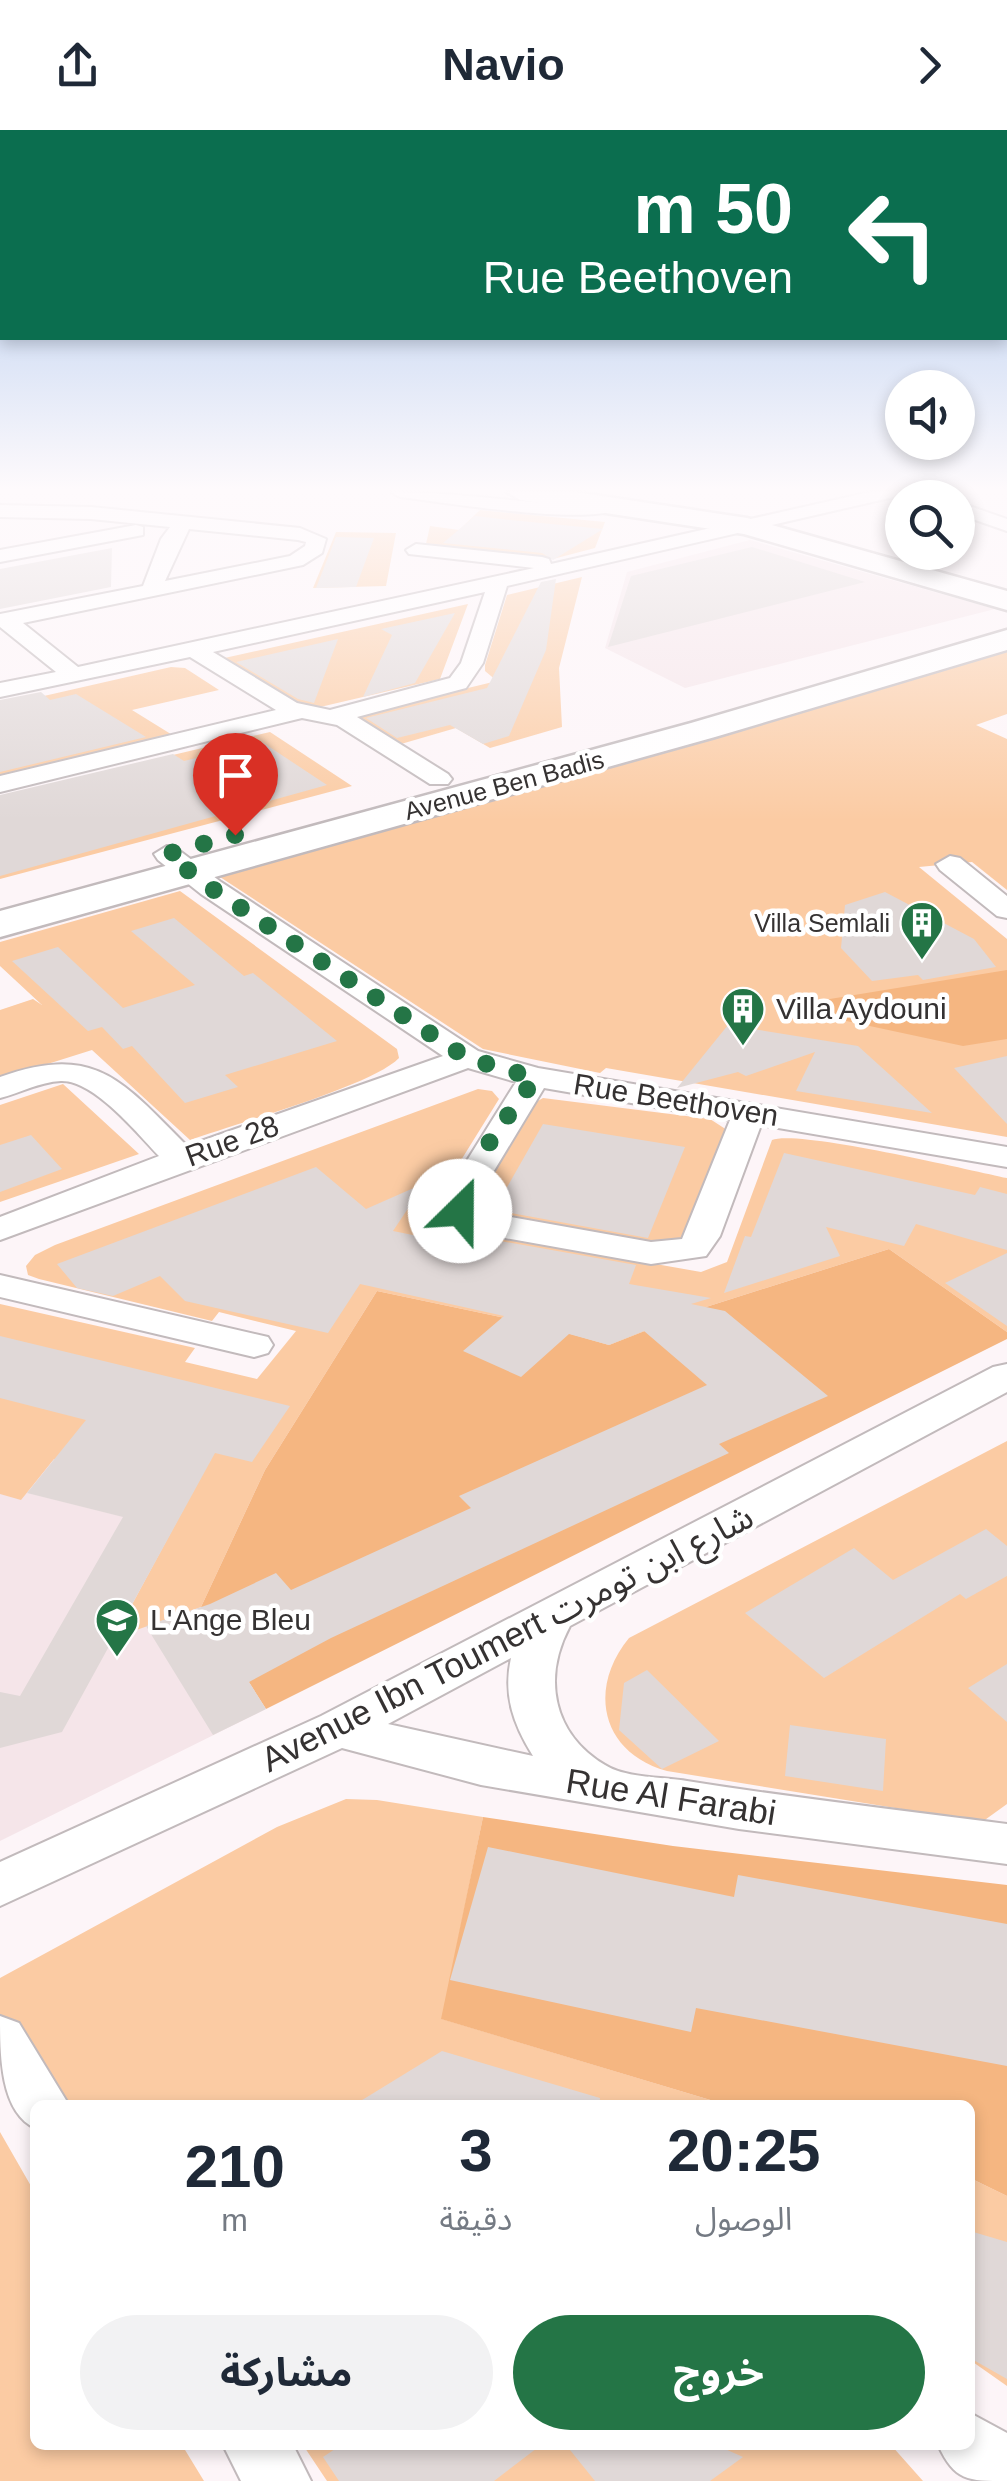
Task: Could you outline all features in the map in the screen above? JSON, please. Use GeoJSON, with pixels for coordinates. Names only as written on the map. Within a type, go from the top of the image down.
{"type":"FeatureCollection","features":[{"type":"Feature","properties":{"kind":"main road","name":"Avenue Ben Badis"},"geometry":{"type":"LineString","coordinates":[[0,924],[439,779],[1007,622]]}},
{"type":"Feature","properties":{"kind":"main road","name":"Avenue Ben Badis"},"geometry":{"type":"LineString","coordinates":[[0,900],[179,863],[702,730],[1007,640]]}},
{"type":"Feature","properties":{"kind":"street"},"geometry":{"type":"LineString","coordinates":[[3,620],[94,602]]}},
{"type":"Feature","properties":{"kind":"street"},"geometry":{"type":"LineString","coordinates":[[0,690],[414,602]]}},
{"type":"Feature","properties":{"kind":"street"},"geometry":{"type":"LineString","coordinates":[[0,784],[297,712],[333,716],[458,683],[472,663],[492,602]]}},
{"type":"Feature","properties":{"kind":"street"},"geometry":{"type":"LineString","coordinates":[[3,620],[75,676]]}},
{"type":"Feature","properties":{"kind":"street"},"geometry":{"type":"LineString","coordinates":[[195,651],[297,712]]}},
{"type":"Feature","properties":{"kind":"street"},"geometry":{"type":"LineString","coordinates":[[333,716],[439,779]]}},
{"type":"Feature","properties":{"kind":"street","name":"Rue Beethoven"},"geometry":{"type":"LineString","coordinates":[[179,863],[467,1058],[535,1078],[1007,1158]]}},
{"type":"Feature","properties":{"kind":"street"},"geometry":{"type":"LineString","coordinates":[[950,864],[1007,910]]}},
{"type":"Feature","properties":{"kind":"street","name":"Rue 28"},"geometry":{"type":"LineString","coordinates":[[0,1230],[182,1159],[467,1058]]}},
{"type":"Feature","properties":{"kind":"street"},"geometry":{"type":"LineString","coordinates":[[0,1088],[50,1073],[72,1072],[92,1078],[182,1159]]}},
{"type":"Feature","properties":{"kind":"street"},"geometry":{"type":"LineString","coordinates":[[535,1078],[460,1199],[460,1211],[471,1220],[651,1252],[693,1248],[702,1236],[750,1112]]}},
{"type":"Feature","properties":{"kind":"street"},"geometry":{"type":"LineString","coordinates":[[0,1286],[254,1346]]}},
{"type":"Feature","properties":{"kind":"street","name":"Avenue Ibn Toumert شارع ابن تومرت"},"geometry":{"type":"LineString","coordinates":[[0,1884],[338,1729],[1007,1376]]}},
{"type":"Feature","properties":{"kind":"street"},"geometry":{"type":"LineString","coordinates":[[554,1615],[530,1659],[528,1683],[536,1715],[551,1747],[567,1766],[598,1786]]}},
{"type":"Feature","properties":{"kind":"street","name":"Rue Al Farabi"},"geometry":{"type":"LineString","coordinates":[[338,1729],[480,1766],[598,1786],[738,1809],[1003,1840]]}},
{"type":"Feature","properties":{"kind":"street"},"geometry":{"type":"LineString","coordinates":[[0,2040],[38,2100]]}},
{"type":"Feature","properties":{"kind":"street"},"geometry":{"type":"LineString","coordinates":[[975,2449],[1007,2473]]}},
{"type":"Feature","properties":{"kind":"street"},"geometry":{"type":"LineString","coordinates":[[258,2450],[278,2481]]}},
{"type":"Feature","properties":{"kind":"shaded area"},"geometry":{"type":"Polygon","coordinates":[[[505,602],[576,602],[559,668],[562,727],[490,748],[456,728],[401,744],[352,716],[497,681],[485,671],[505,602]]]}},
{"type":"Feature","properties":{"kind":"shaded area"},"geometry":{"type":"Polygon","coordinates":[[[618,602],[969,602],[995,609],[685,688],[605,648],[618,602]]]}},
{"type":"Feature","properties":{"kind":"shaded area"},"geometry":{"type":"Polygon","coordinates":[[[468,604],[440,679],[303,711],[220,659],[468,604]]]}},
{"type":"Feature","properties":{"kind":"shaded area"},"geometry":{"type":"Polygon","coordinates":[[[1007,652],[1007,714],[976,725],[1007,739],[1007,890],[972,862],[919,867],[1007,939],[1007,1137],[606,1068],[600,1073],[483,1049],[220,877],[614,764],[928,664],[943,670],[1007,652]]]}},
{"type":"Feature","properties":{"kind":"shaded area"},"geometry":{"type":"Polygon","coordinates":[[[171,667],[185,668],[219,690],[132,710],[174,736],[0,778],[0,706],[171,667]]]}},
{"type":"Feature","properties":{"kind":"shaded area"},"geometry":{"type":"Polygon","coordinates":[[[270,732],[352,786],[0,879],[0,796],[270,732]]]}},
{"type":"Feature","properties":{"kind":"shaded area"},"geometry":{"type":"Polygon","coordinates":[[[180,891],[397,1049],[399,1058],[333,1092],[190,1140],[92,1050],[0,1079],[0,1010],[33,999],[42,1005],[0,966],[0,942],[180,891]]]}},
{"type":"Feature","properties":{"kind":"shaded area"},"geometry":{"type":"Polygon","coordinates":[[[1007,970],[1007,1039],[963,1046],[781,1007],[1007,970]]]}},
{"type":"Feature","properties":{"kind":"shaded area"},"geometry":{"type":"Polygon","coordinates":[[[63,1084],[139,1154],[0,1202],[0,1105],[63,1084]]]}},
{"type":"Feature","properties":{"kind":"shaded area"},"geometry":{"type":"Polygon","coordinates":[[[478,1089],[492,1091],[499,1099],[422,1223],[701,1272],[727,1262],[772,1140],[814,1140],[885,1152],[1007,1178],[1007,1332],[889,1249],[706,1307],[609,1345],[543,1326],[377,1291],[265,1470],[201,1607],[114,1638],[191,1495],[54,1459],[21,1500],[0,1494],[0,1304],[195,1348],[185,1362],[257,1379],[296,1331],[219,1312],[212,1321],[39,1279],[28,1275],[26,1266],[35,1255],[55,1245],[478,1089]]]}},
{"type":"Feature","properties":{"kind":"shaded area"},"geometry":{"type":"Polygon","coordinates":[[[543,1098],[710,1119],[727,1130],[687,1237],[657,1242],[478,1210],[476,1203],[536,1102],[543,1098]]]}},
{"type":"Feature","properties":{"kind":"shaded area"},"geometry":{"type":"Polygon","coordinates":[[[889,1249],[1007,1332],[1007,1339],[266,1709],[201,1607],[265,1470],[377,1291],[543,1326],[609,1345],[706,1307],[889,1249]]]}},
{"type":"Feature","properties":{"kind":"shaded area","name":"L'Ange Bleu"},"geometry":{"type":"Polygon","coordinates":[[[0,1403],[133,1438],[201,1607],[266,1709],[0,1841],[0,1403]]]}},
{"type":"Feature","properties":{"kind":"shaded area"},"geometry":{"type":"Polygon","coordinates":[[[1007,1441],[1007,1804],[982,1822],[667,1771],[644,1762],[615,1734],[607,1716],[605,1697],[616,1657],[629,1638],[1007,1441]]]}},
{"type":"Feature","properties":{"kind":"shaded area"},"geometry":{"type":"Polygon","coordinates":[[[346,1799],[377,1800],[483,1817],[442,2019],[710,2100],[50,2100],[0,2022],[0,1978],[277,1827],[346,1799]]]}},
{"type":"Feature","properties":{"kind":"shaded area"},"geometry":{"type":"Polygon","coordinates":[[[483,1817],[673,1846],[1007,1885],[1007,2196],[975,2180],[975,2100],[710,2100],[441,2019],[483,1817]]]}},
{"type":"Feature","properties":{"kind":"shaded area"},"geometry":{"type":"Polygon","coordinates":[[[0,2132],[30,2184],[30,2450],[185,2450],[204,2481],[0,2481],[0,2132]]]}},
{"type":"Feature","properties":{"kind":"shaded area"},"geometry":{"type":"Polygon","coordinates":[[[975,2180],[1007,2196],[1007,2386],[975,2364],[975,2180]]]}},
{"type":"Feature","properties":{"kind":"shaded area"},"geometry":{"type":"Polygon","coordinates":[[[306,2450],[895,2450],[923,2481],[327,2481],[306,2450]]]}},
{"type":"Feature","properties":{"kind":"building"},"geometry":{"type":"Polygon","coordinates":[[[0,602],[37,602],[0,609],[0,602]]]}},
{"type":"Feature","properties":{"kind":"building"},"geometry":{"type":"Polygon","coordinates":[[[531,602],[553,602],[546,650],[509,736],[483,744],[450,725],[397,738],[366,718],[487,688],[531,602]]]}},
{"type":"Feature","properties":{"kind":"building"},"geometry":{"type":"Polygon","coordinates":[[[623,602],[787,602],[608,647],[623,602]]]}},
{"type":"Feature","properties":{"kind":"building"},"geometry":{"type":"Polygon","coordinates":[[[455,613],[415,683],[363,697],[392,635],[381,629],[455,613]]]}},
{"type":"Feature","properties":{"kind":"building"},"geometry":{"type":"Polygon","coordinates":[[[338,639],[314,703],[298,699],[236,662],[338,639]]]}},
{"type":"Feature","properties":{"kind":"building"},"geometry":{"type":"Polygon","coordinates":[[[41,692],[50,700],[76,694],[146,737],[0,772],[0,700],[41,692]]]}},
{"type":"Feature","properties":{"kind":"building"},"geometry":{"type":"Polygon","coordinates":[[[262,742],[327,785],[0,876],[0,795],[173,754],[184,761],[262,742]]]}},
{"type":"Feature","properties":{"kind":"building"},"geometry":{"type":"Polygon","coordinates":[[[885,892],[974,939],[996,967],[923,980],[918,975],[872,981],[841,948],[845,905],[885,892]]]}},
{"type":"Feature","properties":{"kind":"building"},"geometry":{"type":"Polygon","coordinates":[[[174,918],[244,976],[253,973],[337,1041],[225,1075],[238,1087],[185,1103],[132,1046],[123,1049],[102,1027],[88,1031],[12,961],[58,947],[123,1008],[195,985],[131,931],[174,918]]]}},
{"type":"Feature","properties":{"kind":"building"},"geometry":{"type":"Polygon","coordinates":[[[728,1025],[858,1046],[932,1113],[796,1091],[815,1052],[746,1076],[738,1072],[677,1088],[728,1025]]]}},
{"type":"Feature","properties":{"kind":"building"},"geometry":{"type":"Polygon","coordinates":[[[1007,1056],[1007,1124],[954,1068],[1007,1056]]]}},
{"type":"Feature","properties":{"kind":"building"},"geometry":{"type":"Polygon","coordinates":[[[543,1124],[685,1147],[648,1238],[494,1210],[543,1124]]]}},
{"type":"Feature","properties":{"kind":"building"},"geometry":{"type":"Polygon","coordinates":[[[31,1135],[62,1169],[0,1192],[0,1145],[31,1135]]]}},
{"type":"Feature","properties":{"kind":"building"},"geometry":{"type":"Polygon","coordinates":[[[784,1153],[975,1195],[980,1187],[1007,1194],[1007,1250],[916,1224],[904,1246],[826,1227],[840,1256],[724,1293],[745,1236],[751,1237],[784,1153]]]}},
{"type":"Feature","properties":{"kind":"building"},"geometry":{"type":"Polygon","coordinates":[[[316,1167],[366,1209],[425,1183],[393,1231],[472,1247],[478,1237],[636,1265],[629,1284],[711,1298],[691,1304],[725,1311],[828,1396],[719,1444],[729,1453],[331,1638],[249,1682],[266,1709],[213,1735],[146,1626],[210,1604],[276,1573],[291,1590],[471,1508],[459,1496],[707,1385],[644,1331],[609,1345],[569,1334],[521,1377],[463,1351],[504,1316],[360,1284],[328,1333],[185,1301],[160,1276],[113,1296],[77,1288],[57,1264],[316,1167]]]}},
{"type":"Feature","properties":{"kind":"building"},"geometry":{"type":"Polygon","coordinates":[[[1007,1253],[1007,1326],[945,1283],[1007,1253]]]}},
{"type":"Feature","properties":{"kind":"building"},"geometry":{"type":"Polygon","coordinates":[[[0,1336],[290,1406],[252,1462],[215,1453],[62,1732],[0,1748],[0,1692],[20,1696],[123,1517],[27,1493],[86,1420],[0,1398],[0,1336]]]}},
{"type":"Feature","properties":{"kind":"building"},"geometry":{"type":"Polygon","coordinates":[[[986,1529],[1007,1546],[1007,1576],[966,1599],[960,1594],[824,1678],[745,1613],[854,1548],[893,1580],[986,1529]]]}},
{"type":"Feature","properties":{"kind":"building"},"geometry":{"type":"Polygon","coordinates":[[[1007,1664],[1007,1722],[968,1688],[1007,1664]]]}},
{"type":"Feature","properties":{"kind":"building"},"geometry":{"type":"Polygon","coordinates":[[[647,1670],[719,1741],[662,1769],[619,1730],[624,1683],[647,1670]]]}},
{"type":"Feature","properties":{"kind":"building"},"geometry":{"type":"Polygon","coordinates":[[[790,1725],[886,1739],[883,1791],[785,1776],[790,1725]]]}},
{"type":"Feature","properties":{"kind":"building"},"geometry":{"type":"Polygon","coordinates":[[[488,1847],[734,1897],[738,1875],[1007,1924],[1007,2066],[696,2008],[691,2032],[450,1980],[488,1847]]]}},
{"type":"Feature","properties":{"kind":"building"},"geometry":{"type":"Polygon","coordinates":[[[442,2051],[600,2098],[600,2100],[362,2100],[442,2051]]]}},
{"type":"Feature","properties":{"kind":"building"},"geometry":{"type":"Polygon","coordinates":[[[975,2232],[1007,2242],[1007,2379],[975,2361],[975,2232]]]}},
{"type":"Feature","properties":{"kind":"building"},"geometry":{"type":"Polygon","coordinates":[[[334,2450],[534,2450],[494,2481],[339,2481],[323,2457],[334,2450]]]}},
{"type":"Feature","properties":{"kind":"building"},"geometry":{"type":"Polygon","coordinates":[[[570,2450],[727,2450],[743,2457],[710,2481],[595,2481],[570,2450]]]}},
{"type":"Feature","properties":{"kind":"place","name":"Villa Semlali"},"geometry":{"type":"Point","coordinates":[922,961]}},
{"type":"Feature","properties":{"kind":"place","name":"Villa Aydouni"},"geometry":{"type":"Point","coordinates":[743,1047]}},
{"type":"Feature","properties":{"kind":"place","name":"L'Ange Bleu"},"geometry":{"type":"Point","coordinates":[117,1658]}},
{"type":"Feature","properties":{"kind":"route"},"geometry":{"type":"LineString","coordinates":[[235,835],[167,854],[211,888],[467,1058],[535,1078],[460,1199],[460,1211]]}}]}
